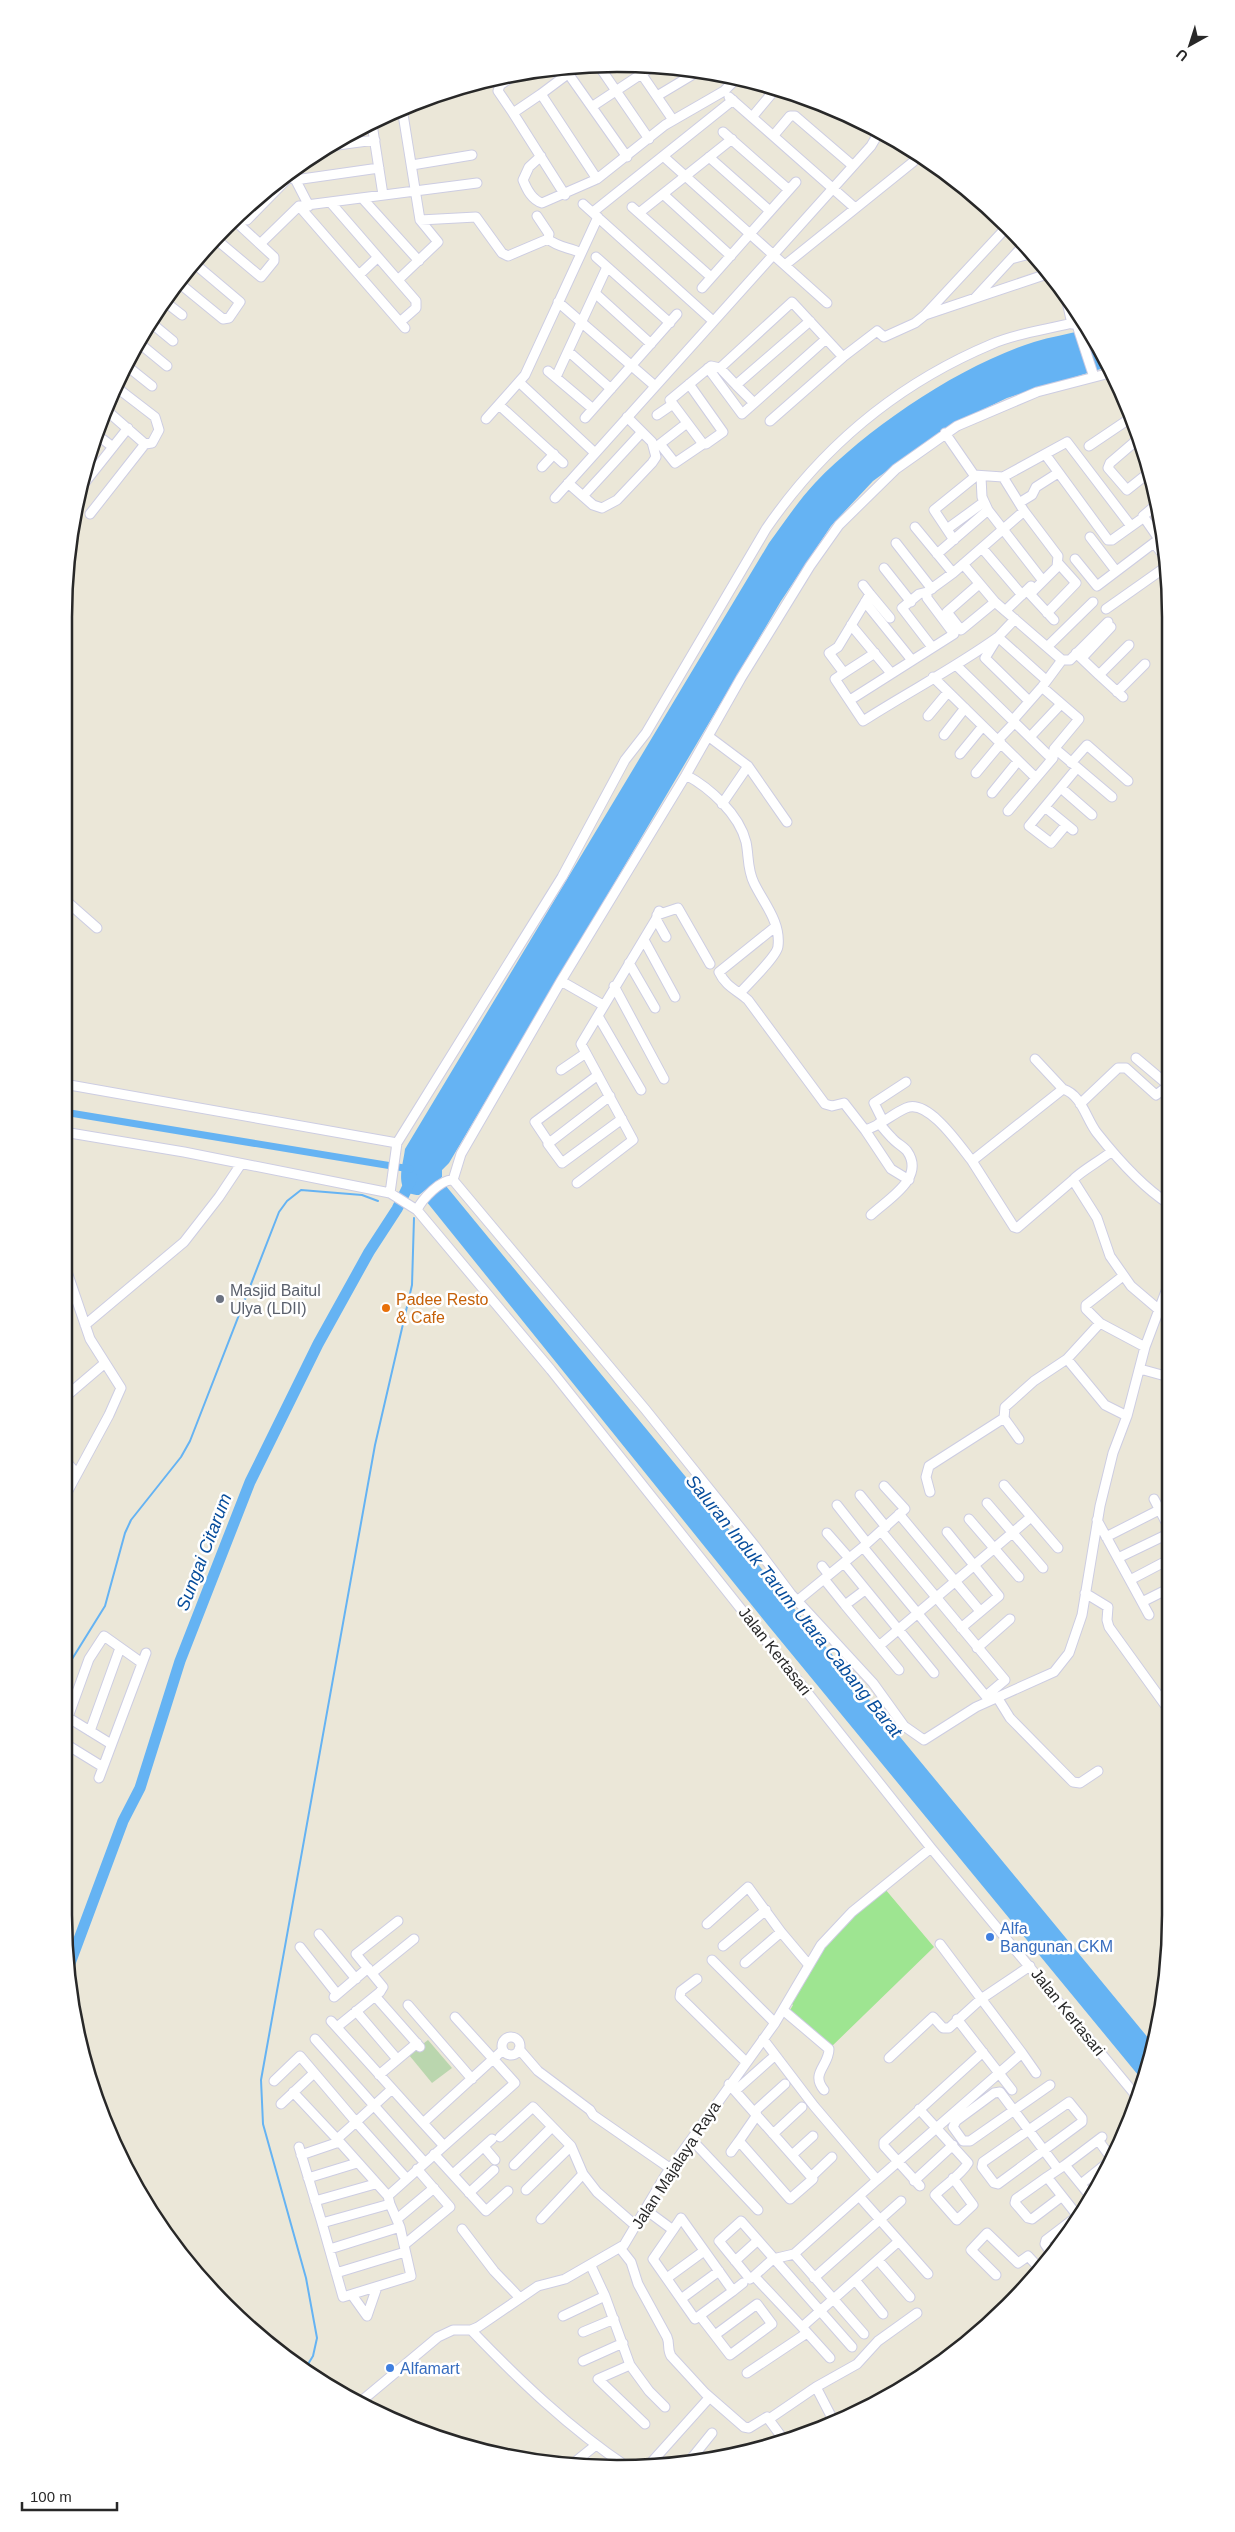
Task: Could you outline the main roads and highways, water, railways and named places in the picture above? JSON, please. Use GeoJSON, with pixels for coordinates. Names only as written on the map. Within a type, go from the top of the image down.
{"type":"FeatureCollection","features":[{"type":"Feature","properties":{"kind":"water"},"geometry":{"type":"Polygon","coordinates":[[[1081,331],[1102,369],[1007,398],[949,426],[873,481],[831,526],[781,601],[449,1163],[442,1170],[442,1177],[419,1195],[405,1190],[402,1185],[401,1171],[405,1149],[769,543],[803,497],[837,462],[888,420],[946,382],[976,366],[1040,340],[1081,331]]]}},
{"type":"Feature","properties":{"kind":"water"},"geometry":{"type":"Polygon","coordinates":[[[446,1186],[1148,2038],[1138,2075],[767,1624],[426,1201],[446,1186]]]}},
{"type":"Feature","properties":{"kind":"waterway"},"geometry":{"type":"LineString","coordinates":[[72,1113],[410,1169]]}},
{"type":"Feature","properties":{"kind":"waterway","name":"Sungai Citarum"},"geometry":{"type":"LineString","coordinates":[[74,1952],[123,1821],[140,1788],[180,1661],[250,1482],[318,1344],[369,1252],[397,1209],[412,1178]]}},
{"type":"Feature","properties":{"kind":"waterway"},"geometry":{"type":"LineString","coordinates":[[72,1659],[105,1606],[125,1533],[131,1520],[181,1457],[190,1441],[279,1212],[287,1201],[301,1190],[362,1195],[378,1201]]}},
{"type":"Feature","properties":{"kind":"waterway"},"geometry":{"type":"LineString","coordinates":[[309,2363],[313,2356],[317,2338],[306,2278],[263,2124],[261,2080],[375,1445],[412,1285],[414,1218]]}},
{"type":"Feature","properties":{"kind":"place","name":"Masjid Baitul Ulya (LDII)"},"geometry":{"type":"Point","coordinates":[220,1299]}},
{"type":"Feature","properties":{"kind":"place","name":"Padee Resto & Cafe"},"geometry":{"type":"Point","coordinates":[386,1308]}},
{"type":"Feature","properties":{"kind":"place","name":"Alfa Bangunan CKM"},"geometry":{"type":"Point","coordinates":[990,1937]}},
{"type":"Feature","properties":{"kind":"place","name":"Alfamart"},"geometry":{"type":"Point","coordinates":[390,2368]}},
{"type":"Feature","properties":{"kind":"water label","name":"Saluran Induk Tarum Utara Cabang Barat"},"geometry":{"type":"Point","coordinates":[794,1606]}}]}
